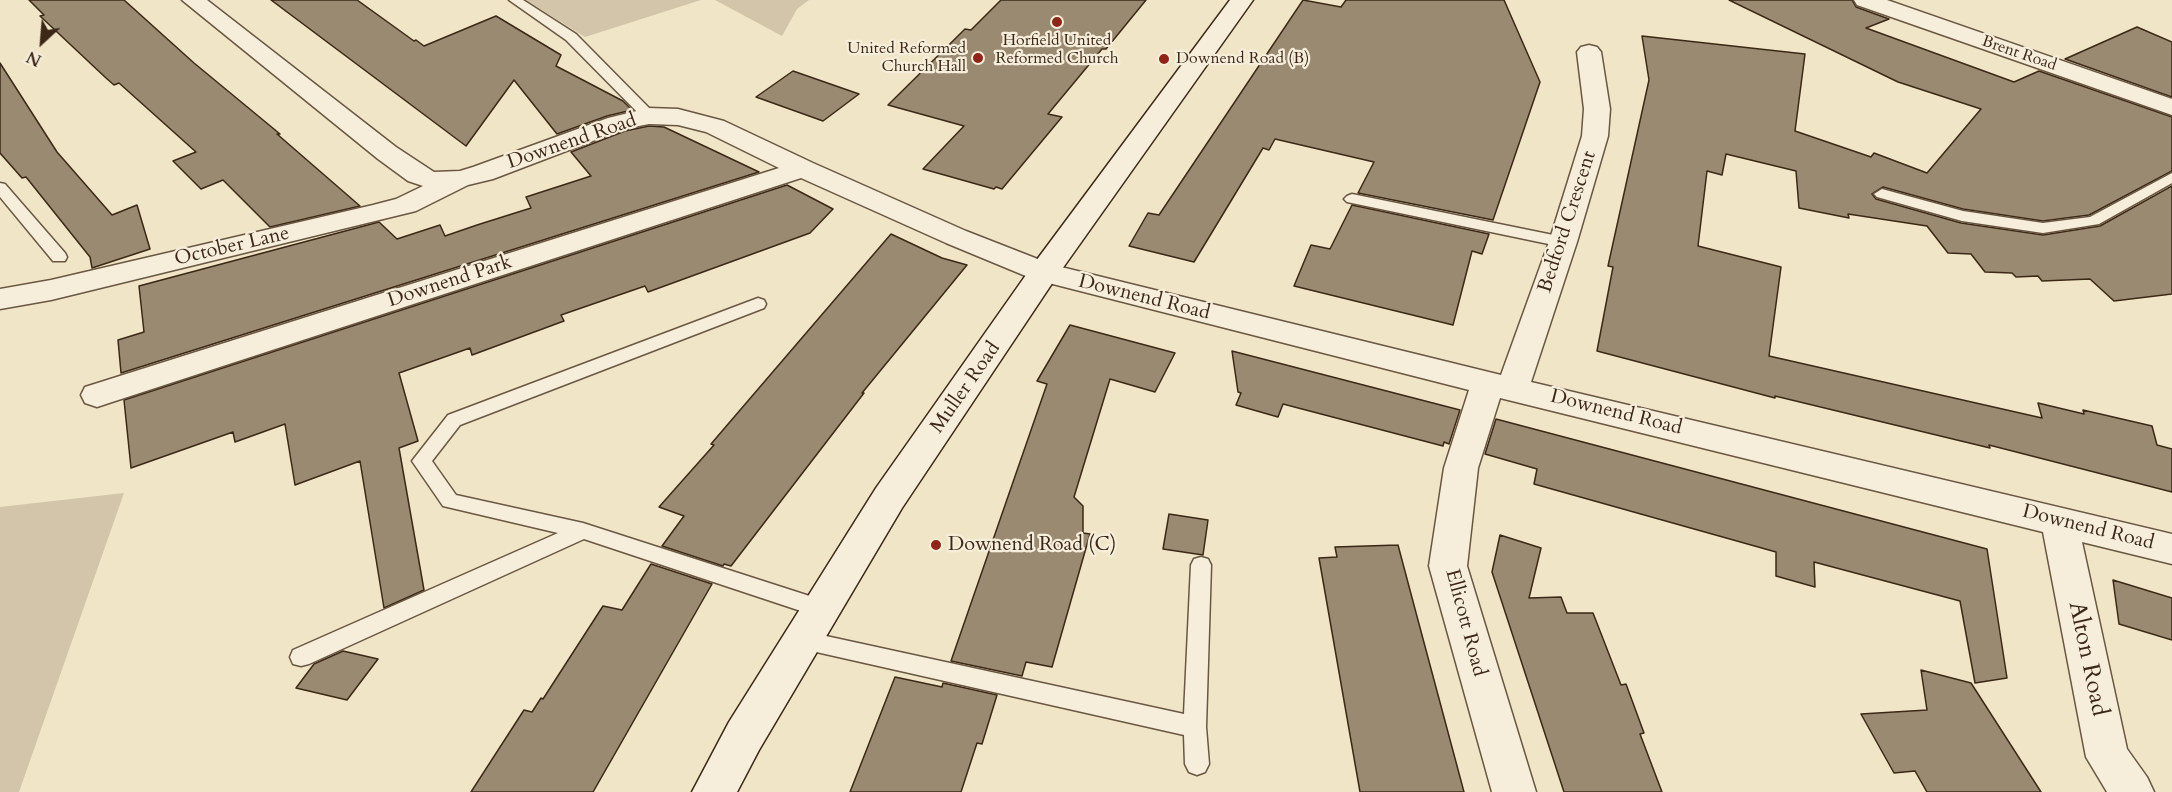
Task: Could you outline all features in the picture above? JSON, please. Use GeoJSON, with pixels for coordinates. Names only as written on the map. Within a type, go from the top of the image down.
{"type":"FeatureCollection","features":[{"type":"Feature","properties":{"kind":"street","name":"Downend Road"},"geometry":{"type":"LineString","coordinates":[[193,0],[418,175],[431,180],[460,179],[483,174],[616,123],[649,116],[678,117],[715,126],[803,169],[956,237],[1044,272],[1261,328],[2172,549]]}},
{"type":"Feature","properties":{"kind":"street","name":"Muller Road"},"geometry":{"type":"LineString","coordinates":[[714,792],[744,736],[890,498],[1044,272],[1242,0]]}},
{"type":"Feature","properties":{"kind":"street","name":"Brent Road"},"geometry":{"type":"LineString","coordinates":[[1865,0],[2172,107]]}},
{"type":"Feature","properties":{"kind":"street","name":"Bedford Crescent"},"geometry":{"type":"LineString","coordinates":[[1501,385],[1563,242],[1597,123],[1589,52]]}},
{"type":"Feature","properties":{"kind":"street","name":"Downend Park"},"geometry":{"type":"LineString","coordinates":[[97,395],[803,169]]}},
{"type":"Feature","properties":{"kind":"street","name":"October Lane"},"geometry":{"type":"LineString","coordinates":[[0,299],[51,290],[376,213],[406,205],[460,179]]}},
{"type":"Feature","properties":{"kind":"street","name":"Ellicott Road"},"geometry":{"type":"LineString","coordinates":[[1501,385],[1461,468],[1448,566],[1514,792]]}},
{"type":"Feature","properties":{"kind":"street","name":"Alton Road"},"geometry":{"type":"LineString","coordinates":[[2059,520],[2107,757],[2132,792]]}},
{"type":"Feature","properties":{"kind":"lane"},"geometry":{"type":"LineString","coordinates":[[515,0],[571,37],[649,116]]}},
{"type":"Feature","properties":{"kind":"lane"},"geometry":{"type":"LineString","coordinates":[[1882,195],[1962,216],[2043,228],[2094,221],[2172,177]]}},
{"type":"Feature","properties":{"kind":"lane"},"geometry":{"type":"LineString","coordinates":[[0,188],[59,257]]}},
{"type":"Feature","properties":{"kind":"lane"},"geometry":{"type":"LineString","coordinates":[[1352,198],[1563,242]]}},
{"type":"Feature","properties":{"kind":"lane"},"geometry":{"type":"LineString","coordinates":[[758,304],[454,420],[421,462],[450,501],[583,531],[822,609]]}},
{"type":"Feature","properties":{"kind":"lane"},"geometry":{"type":"LineString","coordinates":[[301,657],[583,531]]}},
{"type":"Feature","properties":{"kind":"lane"},"geometry":{"type":"LineString","coordinates":[[1197,764],[1201,565]]}},
{"type":"Feature","properties":{"kind":"lane"},"geometry":{"type":"LineString","coordinates":[[803,640],[1196,727]]}},
{"type":"Feature","properties":{"kind":"shaded area"},"geometry":{"type":"Polygon","coordinates":[[[526,0],[701,0],[585,37],[526,0]]]}},
{"type":"Feature","properties":{"kind":"shaded area"},"geometry":{"type":"Polygon","coordinates":[[[715,0],[809,0],[797,9],[782,36],[715,0]]]}},
{"type":"Feature","properties":{"kind":"shaded area"},"geometry":{"type":"Polygon","coordinates":[[[124,493],[19,792],[0,792],[0,507],[124,493]]]}},
{"type":"Feature","properties":{"kind":"building"},"geometry":{"type":"Polygon","coordinates":[[[29,0],[124,0],[360,206],[270,227],[223,180],[201,189],[173,161],[196,152],[119,83],[114,85],[106,78],[40,16],[44,15],[29,0]]]}},
{"type":"Feature","properties":{"kind":"building"},"geometry":{"type":"Polygon","coordinates":[[[271,0],[357,0],[424,46],[496,16],[561,55],[556,66],[623,101],[632,110],[607,116],[557,134],[514,80],[466,146],[271,0]]]}},
{"type":"Feature","properties":{"kind":"building"},"geometry":{"type":"Polygon","coordinates":[[[1001,0],[1146,0],[1048,114],[1062,117],[1002,189],[996,187],[994,189],[923,169],[964,126],[888,105],[965,29],[971,30],[1001,0]]]}},
{"type":"Feature","properties":{"kind":"building"},"geometry":{"type":"Polygon","coordinates":[[[1303,0],[1341,7],[1346,0],[1504,0],[1540,82],[1493,220],[1358,193],[1374,162],[1275,139],[1269,150],[1263,148],[1194,262],[1129,246],[1148,213],[1159,215],[1303,0]]]}},
{"type":"Feature","properties":{"kind":"building"},"geometry":{"type":"Polygon","coordinates":[[[1729,0],[1852,0],[1856,7],[1889,19],[1866,28],[2014,82],[2039,71],[2172,117],[2172,171],[2089,215],[2043,221],[1963,209],[1883,187],[1872,194],[1876,199],[1961,223],[2043,235],[2100,226],[2172,186],[2172,294],[2114,301],[2090,279],[2042,281],[2038,276],[2016,277],[2012,273],[1985,272],[1971,254],[1948,253],[1927,226],[1848,214],[1849,218],[1799,208],[1796,171],[1726,154],[1722,175],[1707,171],[1698,246],[1781,267],[1769,356],[2042,418],[2038,403],[2084,414],[2083,410],[2152,426],[2157,445],[2172,449],[2172,492],[1989,445],[1990,448],[1775,396],[1775,398],[1597,351],[1613,267],[1608,266],[1649,80],[1642,36],[1805,54],[1795,131],[1871,157],[1874,153],[1927,173],[1981,109],[1898,82],[1729,0]]]}},
{"type":"Feature","properties":{"kind":"building"},"geometry":{"type":"Polygon","coordinates":[[[2137,27],[2172,42],[2172,97],[2065,59],[2137,27]]]}},
{"type":"Feature","properties":{"kind":"building"},"geometry":{"type":"Polygon","coordinates":[[[0,63],[57,152],[112,215],[137,205],[150,249],[92,268],[90,257],[26,177],[22,178],[0,153],[0,63]]]}},
{"type":"Feature","properties":{"kind":"building"},"geometry":{"type":"Polygon","coordinates":[[[793,71],[859,94],[823,121],[756,97],[793,71]]]}},
{"type":"Feature","properties":{"kind":"building"},"geometry":{"type":"Polygon","coordinates":[[[649,126],[664,127],[759,172],[121,373],[118,340],[144,332],[139,286],[379,222],[397,239],[440,225],[445,236],[531,208],[526,197],[591,176],[571,152],[625,131],[649,126]]]}},
{"type":"Feature","properties":{"kind":"building"},"geometry":{"type":"Polygon","coordinates":[[[787,185],[833,209],[810,233],[648,292],[645,286],[561,315],[564,321],[472,355],[470,348],[399,373],[418,441],[399,448],[424,590],[384,608],[360,461],[295,485],[285,424],[235,442],[233,432],[131,468],[124,400],[787,185]]]}},
{"type":"Feature","properties":{"kind":"building"},"geometry":{"type":"Polygon","coordinates":[[[1352,205],[1489,234],[1482,254],[1472,251],[1453,325],[1294,286],[1311,245],[1330,249],[1352,205]]]}},
{"type":"Feature","properties":{"kind":"building"},"geometry":{"type":"Polygon","coordinates":[[[891,234],[942,258],[967,265],[862,393],[864,393],[731,566],[724,564],[723,566],[662,546],[684,516],[659,507],[891,234]]]}},
{"type":"Feature","properties":{"kind":"building"},"geometry":{"type":"Polygon","coordinates":[[[1070,325],[1175,353],[1155,392],[1110,379],[1074,497],[1083,506],[1083,533],[1090,534],[1052,667],[1026,662],[1022,676],[951,661],[1047,384],[1037,381],[1070,325]]]}},
{"type":"Feature","properties":{"kind":"building"},"geometry":{"type":"Polygon","coordinates":[[[1232,351],[1460,410],[1449,444],[1444,442],[1443,446],[1283,404],[1278,417],[1236,405],[1241,393],[1238,392],[1232,351]]]}},
{"type":"Feature","properties":{"kind":"building"},"geometry":{"type":"Polygon","coordinates":[[[1496,419],[1987,549],[2007,678],[1975,683],[1960,601],[1814,562],[1815,587],[1776,576],[1776,552],[1534,484],[1537,469],[1485,454],[1496,419]]]}},
{"type":"Feature","properties":{"kind":"building"},"geometry":{"type":"Polygon","coordinates":[[[1169,514],[1208,520],[1203,555],[1163,549],[1169,514]]]}},
{"type":"Feature","properties":{"kind":"building"},"geometry":{"type":"Polygon","coordinates":[[[1500,535],[1541,548],[1529,598],[1561,597],[1567,613],[1593,613],[1621,685],[1626,684],[1644,733],[1640,734],[1662,792],[1564,792],[1492,572],[1500,535]]]}},
{"type":"Feature","properties":{"kind":"building"},"geometry":{"type":"Polygon","coordinates":[[[1398,545],[1464,792],[1360,792],[1319,558],[1337,557],[1335,547],[1398,545]]]}},
{"type":"Feature","properties":{"kind":"building"},"geometry":{"type":"Polygon","coordinates":[[[651,564],[712,584],[593,792],[471,792],[524,710],[532,712],[541,698],[543,699],[603,606],[622,610],[651,564]]]}},
{"type":"Feature","properties":{"kind":"building"},"geometry":{"type":"Polygon","coordinates":[[[2113,580],[2172,598],[2172,640],[2119,624],[2113,580]]]}},
{"type":"Feature","properties":{"kind":"building"},"geometry":{"type":"Polygon","coordinates":[[[343,651],[378,659],[347,700],[296,688],[314,664],[343,651]]]}},
{"type":"Feature","properties":{"kind":"building"},"geometry":{"type":"Polygon","coordinates":[[[1921,670],[1971,683],[2041,792],[1927,792],[1915,771],[1894,773],[1861,714],[1927,710],[1921,670]]]}},
{"type":"Feature","properties":{"kind":"building"},"geometry":{"type":"Polygon","coordinates":[[[895,677],[942,687],[943,683],[997,695],[982,744],[977,743],[961,792],[850,792],[895,677]]]}},
{"type":"Feature","properties":{"kind":"place","name":"Horfield United Reformed Church"},"geometry":{"type":"Point","coordinates":[1057,22]}},
{"type":"Feature","properties":{"kind":"place","name":"United Reformed Church Hall"},"geometry":{"type":"Point","coordinates":[978,58]}},
{"type":"Feature","properties":{"kind":"place","name":"Downend Road (B)"},"geometry":{"type":"Point","coordinates":[1164,59]}},
{"type":"Feature","properties":{"kind":"place","name":"Downend Road (C)"},"geometry":{"type":"Point","coordinates":[936,545]}}]}
